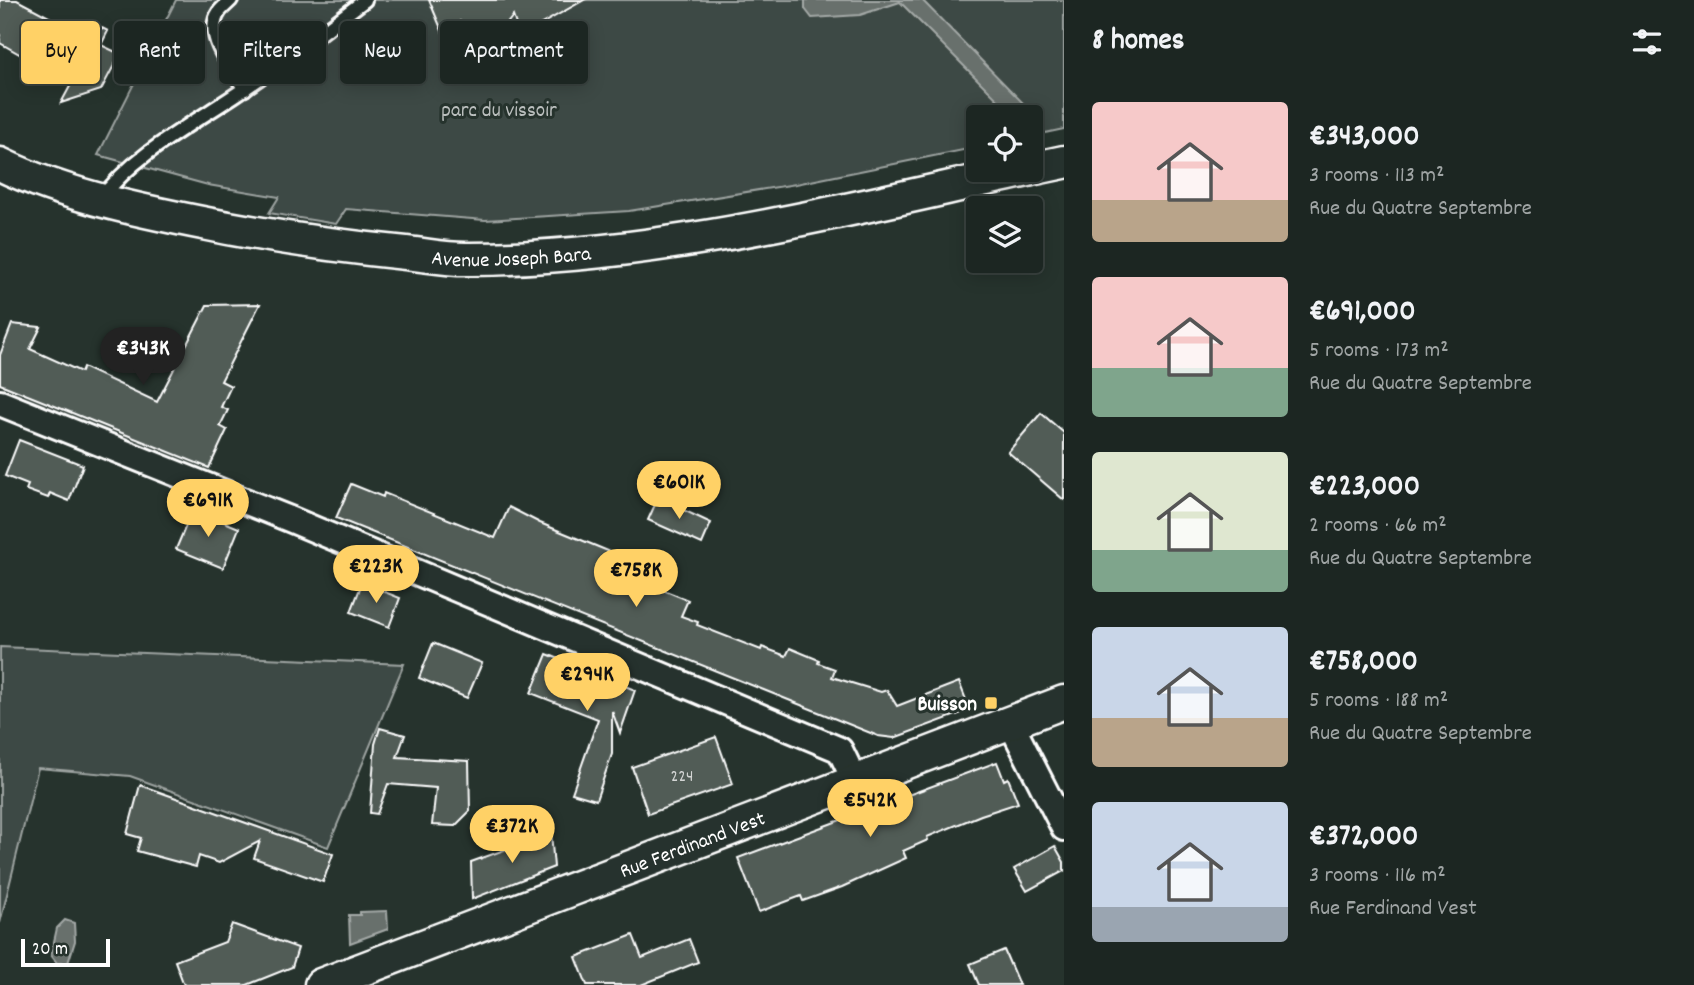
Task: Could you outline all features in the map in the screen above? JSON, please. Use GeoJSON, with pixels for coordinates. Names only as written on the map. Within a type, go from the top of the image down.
{"type":"FeatureCollection","features":[{"type":"Feature","properties":{"kind":"street","name":"Avenue Joseph Bara"},"geometry":{"type":"LineString","coordinates":[[1043,166],[1064,162]]}},
{"type":"Feature","properties":{"kind":"street","name":"Avenue Joseph Bara"},"geometry":{"type":"LineString","coordinates":[[0,164],[28,178],[198,222],[324,245],[468,260],[668,245],[765,227],[970,182]]}},
{"type":"Feature","properties":{"kind":"street"},"geometry":{"type":"LineString","coordinates":[[0,403],[304,526],[840,750],[855,781]]}},
{"type":"Feature","properties":{"kind":"street","name":"Rue Ferdinand Vest"},"geometry":{"type":"LineString","coordinates":[[321,985],[1064,702]]}},
{"type":"Feature","properties":{"kind":"street"},"geometry":{"type":"LineString","coordinates":[[1010,722],[1064,828]]}},
{"type":"Feature","properties":{"kind":"lane"},"geometry":{"type":"LineString","coordinates":[[231,0],[217,14],[215,38],[222,55],[244,89]]}},
{"type":"Feature","properties":{"kind":"lane"},"geometry":{"type":"LineString","coordinates":[[101,199],[135,162],[244,89],[365,0]]}},
{"type":"Feature","properties":{"kind":"green space","name":"parc du vissoir"},"geometry":{"type":"Polygon","coordinates":[[[176,0],[1064,0],[1064,129],[1043,133],[1043,105],[966,105],[966,149],[796,184],[629,211],[485,220],[346,209],[336,224],[269,213],[279,197],[208,185],[98,155],[134,84],[205,84],[205,21],[165,21],[176,0]]]}},
{"type":"Feature","properties":{"kind":"green space"},"geometry":{"type":"Polygon","coordinates":[[[0,647],[404,664],[328,847],[130,776],[38,768],[0,923],[0,647]]]}},
{"type":"Feature","properties":{"kind":"shaded area"},"geometry":{"type":"Polygon","coordinates":[[[805,0],[922,0],[1024,104],[1003,105],[900,2],[860,15],[812,18],[805,9],[805,0]]]}},
{"type":"Feature","properties":{"kind":"shaded area"},"geometry":{"type":"Polygon","coordinates":[[[387,911],[388,929],[350,943],[349,915],[387,911]]]}},
{"type":"Feature","properties":{"kind":"shaded area"},"geometry":{"type":"Polygon","coordinates":[[[65,920],[74,923],[75,941],[68,963],[57,963],[51,955],[57,928],[65,920]]]}},
{"type":"Feature","properties":{"kind":"building"},"geometry":{"type":"Polygon","coordinates":[[[0,0],[17,0],[57,21],[21,21],[21,55],[0,43],[0,0]]]}},
{"type":"Feature","properties":{"kind":"building"},"geometry":{"type":"Polygon","coordinates":[[[429,0],[584,0],[547,21],[515,21],[513,16],[509,21],[440,21],[440,26],[429,0]]]}},
{"type":"Feature","properties":{"kind":"building"},"geometry":{"type":"Polygon","coordinates":[[[100,27],[108,31],[101,45],[114,51],[114,65],[101,90],[61,103],[71,84],[100,84],[100,27]]]}},
{"type":"Feature","properties":{"kind":"building"},"geometry":{"type":"Polygon","coordinates":[[[260,304],[221,381],[231,386],[221,407],[228,410],[220,426],[227,430],[209,468],[0,384],[0,355],[12,324],[41,327],[30,349],[81,372],[83,367],[157,402],[207,305],[260,304]]]}},
{"type":"Feature","properties":{"kind":"building"},"geometry":{"type":"Polygon","coordinates":[[[1041,413],[1064,433],[1064,500],[1008,452],[1041,413]]]}},
{"type":"Feature","properties":{"kind":"building"},"geometry":{"type":"Polygon","coordinates":[[[19,440],[83,465],[69,501],[50,493],[48,498],[26,490],[28,485],[5,476],[19,440]]]}},
{"type":"Feature","properties":{"kind":"building"},"geometry":{"type":"Polygon","coordinates":[[[351,484],[383,497],[384,493],[495,538],[509,507],[540,523],[647,567],[641,581],[688,600],[681,616],[698,622],[697,625],[761,650],[762,647],[786,656],[790,648],[835,669],[832,677],[881,692],[887,690],[897,706],[959,682],[970,710],[894,738],[878,736],[336,518],[351,484]]]}},
{"type":"Feature","properties":{"kind":"building"},"geometry":{"type":"Polygon","coordinates":[[[658,498],[711,523],[702,544],[648,520],[658,498]]]}},
{"type":"Feature","properties":{"kind":"building"},"geometry":{"type":"Polygon","coordinates":[[[193,509],[239,528],[223,568],[176,549],[193,509]]]}},
{"type":"Feature","properties":{"kind":"building"},"geometry":{"type":"Polygon","coordinates":[[[362,583],[400,598],[389,627],[351,612],[362,583]]]}},
{"type":"Feature","properties":{"kind":"building"},"geometry":{"type":"Polygon","coordinates":[[[433,643],[482,663],[467,698],[419,678],[433,643]]]}},
{"type":"Feature","properties":{"kind":"building"},"geometry":{"type":"Polygon","coordinates":[[[547,654],[635,690],[620,733],[612,711],[612,754],[596,800],[572,793],[598,719],[531,693],[547,654]]]}},
{"type":"Feature","properties":{"kind":"building"},"geometry":{"type":"Polygon","coordinates":[[[380,728],[405,735],[397,757],[469,761],[470,811],[455,826],[432,825],[436,788],[388,784],[377,814],[370,813],[375,744],[380,728]]]}},
{"type":"Feature","properties":{"kind":"building"},"geometry":{"type":"Polygon","coordinates":[[[716,737],[733,784],[648,814],[632,767],[716,737]]]}},
{"type":"Feature","properties":{"kind":"building"},"geometry":{"type":"Polygon","coordinates":[[[997,762],[1004,780],[1008,778],[1018,803],[927,837],[928,840],[903,851],[906,858],[842,887],[803,901],[801,896],[759,912],[738,858],[997,762]]]}},
{"type":"Feature","properties":{"kind":"building"},"geometry":{"type":"Polygon","coordinates":[[[140,785],[333,854],[323,882],[254,858],[260,841],[219,863],[199,856],[196,867],[137,851],[141,838],[127,834],[140,785]]]}},
{"type":"Feature","properties":{"kind":"building"},"geometry":{"type":"Polygon","coordinates":[[[551,833],[554,867],[472,899],[471,862],[551,833]]]}},
{"type":"Feature","properties":{"kind":"building"},"geometry":{"type":"Polygon","coordinates":[[[1055,846],[1064,862],[1064,871],[1027,891],[1014,869],[1055,846]]]}},
{"type":"Feature","properties":{"kind":"building"},"geometry":{"type":"Polygon","coordinates":[[[232,924],[298,948],[292,967],[247,985],[184,985],[175,961],[225,942],[232,924]]]}},
{"type":"Feature","properties":{"kind":"building"},"geometry":{"type":"Polygon","coordinates":[[[633,935],[642,958],[689,939],[698,962],[641,985],[587,985],[576,957],[633,935]]]}},
{"type":"Feature","properties":{"kind":"building"},"geometry":{"type":"Polygon","coordinates":[[[1004,950],[1019,985],[979,985],[970,964],[1004,950]]]}},
{"type":"Feature","properties":{"kind":"place","name":"Buisson"},"geometry":{"type":"Point","coordinates":[991,703]}}]}
